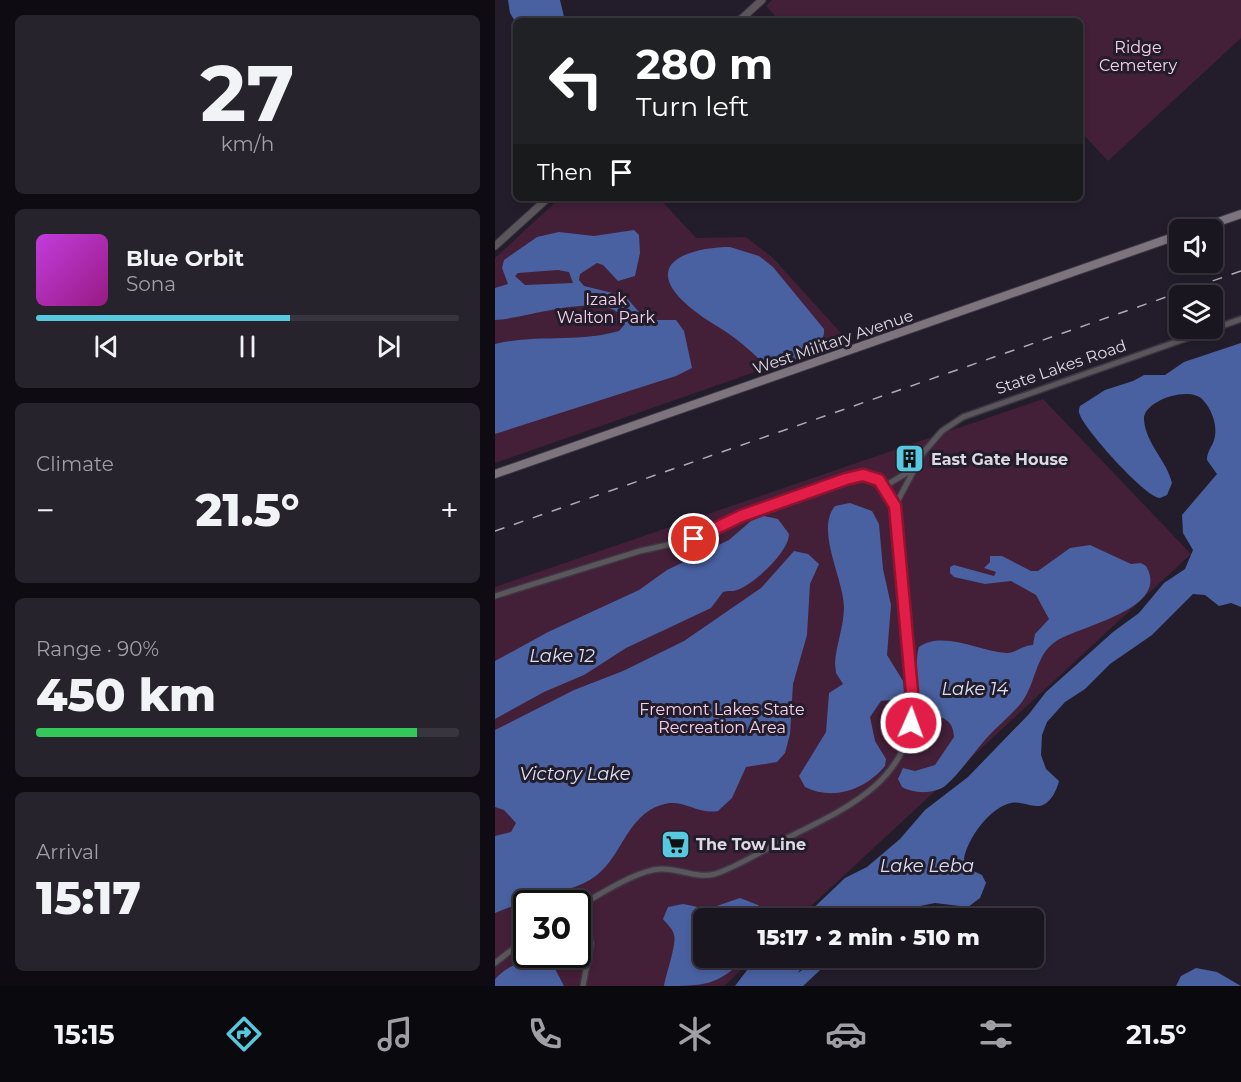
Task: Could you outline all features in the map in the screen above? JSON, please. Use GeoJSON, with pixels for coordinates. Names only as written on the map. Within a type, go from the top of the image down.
{"type":"FeatureCollection","features":[{"type":"Feature","properties":{"kind":"main road"},"geometry":{"type":"LineString","coordinates":[[1223,220],[1241,214]]}},
{"type":"Feature","properties":{"kind":"main road","name":"West Military Avenue"},"geometry":{"type":"LineString","coordinates":[[495,474],[1169,238]]}},
{"type":"Feature","properties":{"kind":"street"},"geometry":{"type":"LineString","coordinates":[[742,18],[762,0]]}},
{"type":"Feature","properties":{"kind":"street"},"geometry":{"type":"LineString","coordinates":[[495,246],[545,201]]}},
{"type":"Feature","properties":{"kind":"street","name":"State Lakes Road"},"geometry":{"type":"LineString","coordinates":[[895,506],[911,470],[936,436],[971,413],[1241,319]]}},
{"type":"Feature","properties":{"kind":"street","name":"State Lakes Road"},"geometry":{"type":"LineString","coordinates":[[885,486],[911,470]]}},
{"type":"Feature","properties":{"kind":"street"},"geometry":{"type":"LineString","coordinates":[[495,596],[640,551],[694,539],[741,516],[855,476],[873,477],[885,486],[895,506],[913,711],[906,743],[889,773],[873,790],[848,807],[721,871],[706,875],[669,869],[652,870],[591,901]]}},
{"type":"Feature","properties":{"kind":"street"},"geometry":{"type":"LineString","coordinates":[[495,963],[513,949]]}},
{"type":"Feature","properties":{"kind":"street"},"geometry":{"type":"LineString","coordinates":[[583,986],[586,968]]}},
{"type":"Feature","properties":{"kind":"green space","name":"Ridge Cemetery"},"geometry":{"type":"Polygon","coordinates":[[[772,0],[1241,0],[1241,38],[1108,161],[1083,134],[1083,18],[777,18],[766,6],[772,0]]]}},
{"type":"Feature","properties":{"kind":"green space","name":"Izaak Walton Park"},"geometry":{"type":"Polygon","coordinates":[[[557,201],[662,201],[696,238],[746,237],[773,258],[849,342],[752,373],[495,463],[495,258],[557,201]]]}},
{"type":"Feature","properties":{"kind":"green space","name":"Fremont Lakes State Recreation Area"},"geometry":{"type":"Polygon","coordinates":[[[1043,399],[1191,554],[809,908],[693,908],[693,968],[743,968],[724,986],[495,986],[495,587],[1043,399]]]}},
{"type":"Feature","properties":{"kind":"water"},"geometry":{"type":"Polygon","coordinates":[[[508,0],[560,0],[564,18],[513,18],[508,0]]]}},
{"type":"Feature","properties":{"kind":"water"},"geometry":{"type":"Polygon","coordinates":[[[634,230],[639,235],[640,253],[635,276],[618,281],[603,265],[597,263],[580,274],[579,280],[584,286],[625,296],[646,320],[676,320],[684,331],[692,368],[676,376],[495,434],[495,344],[526,339],[604,335],[619,331],[625,324],[618,313],[605,307],[587,306],[567,307],[495,320],[495,288],[508,284],[502,268],[504,260],[537,237],[559,232],[594,236],[634,230]],[[558,270],[518,273],[515,276],[525,285],[573,283],[569,272],[558,270]]]}},
{"type":"Feature","properties":{"kind":"water"},"geometry":{"type":"Polygon","coordinates":[[[730,247],[759,256],[773,267],[824,329],[819,344],[812,350],[794,360],[768,366],[736,339],[689,307],[672,287],[668,275],[670,266],[678,259],[702,250],[730,247]]]}},
{"type":"Feature","properties":{"kind":"water","name":"Lake Leba"},"geometry":{"type":"Polygon","coordinates":[[[1241,343],[1241,607],[1231,603],[1219,606],[1205,595],[1193,594],[1152,635],[1110,664],[1085,689],[1065,702],[1047,722],[1042,735],[1041,755],[1046,769],[1059,781],[1055,793],[1043,805],[1011,803],[1003,806],[981,825],[970,842],[964,859],[967,868],[982,875],[986,883],[980,898],[968,907],[935,903],[910,908],[814,908],[845,878],[867,867],[900,839],[925,810],[968,777],[1029,714],[1046,692],[1113,632],[1139,613],[1164,583],[1185,569],[1193,550],[1183,533],[1182,515],[1217,474],[1207,460],[1215,432],[1214,420],[1207,404],[1197,396],[1178,395],[1158,401],[1145,413],[1144,420],[1152,445],[1166,467],[1172,483],[1167,495],[1160,498],[1130,476],[1093,434],[1079,414],[1080,406],[1105,390],[1144,375],[1165,375],[1184,362],[1241,343]]]}},
{"type":"Feature","properties":{"kind":"water"},"geometry":{"type":"Polygon","coordinates":[[[850,503],[872,511],[879,524],[883,569],[891,605],[887,655],[903,681],[904,692],[899,699],[881,701],[870,717],[875,741],[886,759],[885,766],[858,787],[848,791],[827,793],[805,787],[799,776],[826,732],[829,693],[843,684],[836,673],[835,663],[843,621],[843,596],[832,555],[828,528],[835,506],[850,503]]]}},
{"type":"Feature","properties":{"kind":"water","name":"Lake 12"},"geometry":{"type":"Polygon","coordinates":[[[764,516],[778,519],[789,534],[777,558],[752,581],[737,590],[723,592],[711,608],[626,648],[584,675],[544,692],[495,719],[495,661],[548,632],[639,590],[667,570],[729,540],[751,521],[764,516]]]}},
{"type":"Feature","properties":{"kind":"water","name":"Lake 14"},"geometry":{"type":"Polygon","coordinates":[[[1090,545],[1131,564],[1141,563],[1146,566],[1150,581],[1146,594],[1119,614],[1066,636],[1048,648],[1039,662],[1027,695],[1022,702],[945,786],[935,791],[924,792],[902,787],[898,779],[903,768],[915,771],[935,765],[954,737],[953,729],[946,720],[926,711],[920,703],[917,668],[919,647],[929,642],[951,641],[1010,653],[1033,645],[1035,634],[1049,619],[1036,595],[1011,581],[985,584],[954,577],[950,573],[950,567],[954,565],[994,576],[996,572],[984,568],[990,562],[990,556],[1002,556],[1031,571],[1038,571],[1070,548],[1090,545]]]}},
{"type":"Feature","properties":{"kind":"water","name":"Victory Lake"},"geometry":{"type":"Polygon","coordinates":[[[794,551],[808,554],[819,564],[810,584],[807,635],[793,684],[790,734],[785,753],[777,762],[746,767],[732,798],[718,811],[703,811],[676,803],[661,805],[650,810],[633,826],[606,866],[590,880],[565,890],[513,890],[513,906],[495,913],[495,836],[511,832],[516,823],[504,810],[495,807],[495,730],[574,690],[623,671],[684,641],[761,588],[794,551]]]}},
{"type":"Feature","properties":{"kind":"water"},"geometry":{"type":"Polygon","coordinates":[[[740,898],[761,908],[711,908],[740,898]]]}},
{"type":"Feature","properties":{"kind":"water"},"geometry":{"type":"Polygon","coordinates":[[[683,904],[703,908],[693,908],[693,968],[735,968],[710,982],[690,986],[664,986],[675,939],[663,919],[668,907],[683,904]]]}},
{"type":"Feature","properties":{"kind":"water"},"geometry":{"type":"Polygon","coordinates":[[[512,966],[513,968],[555,968],[564,986],[495,986],[495,979],[512,966]]]}},
{"type":"Feature","properties":{"kind":"water"},"geometry":{"type":"Polygon","coordinates":[[[749,968],[801,968],[798,973],[805,968],[822,968],[803,986],[735,986],[749,968]]]}},
{"type":"Feature","properties":{"kind":"water"},"geometry":{"type":"Polygon","coordinates":[[[1196,968],[1217,972],[1241,986],[1176,986],[1181,976],[1196,968]]]}},
{"type":"Feature","properties":{"kind":"railway"},"geometry":{"type":"LineString","coordinates":[[495,531],[1241,271]]}},
{"type":"Feature","properties":{"kind":"place","name":"East Gate House"},"geometry":{"type":"Point","coordinates":[910,459]}},
{"type":"Feature","properties":{"kind":"place","name":"The Tow Line"},"geometry":{"type":"Point","coordinates":[675,844]}},
{"type":"Feature","properties":{"kind":"route"},"geometry":{"type":"LineString","coordinates":[[694,539],[741,516],[846,479],[863,475],[879,480],[888,490],[895,506],[912,692],[911,723]]}}]}
